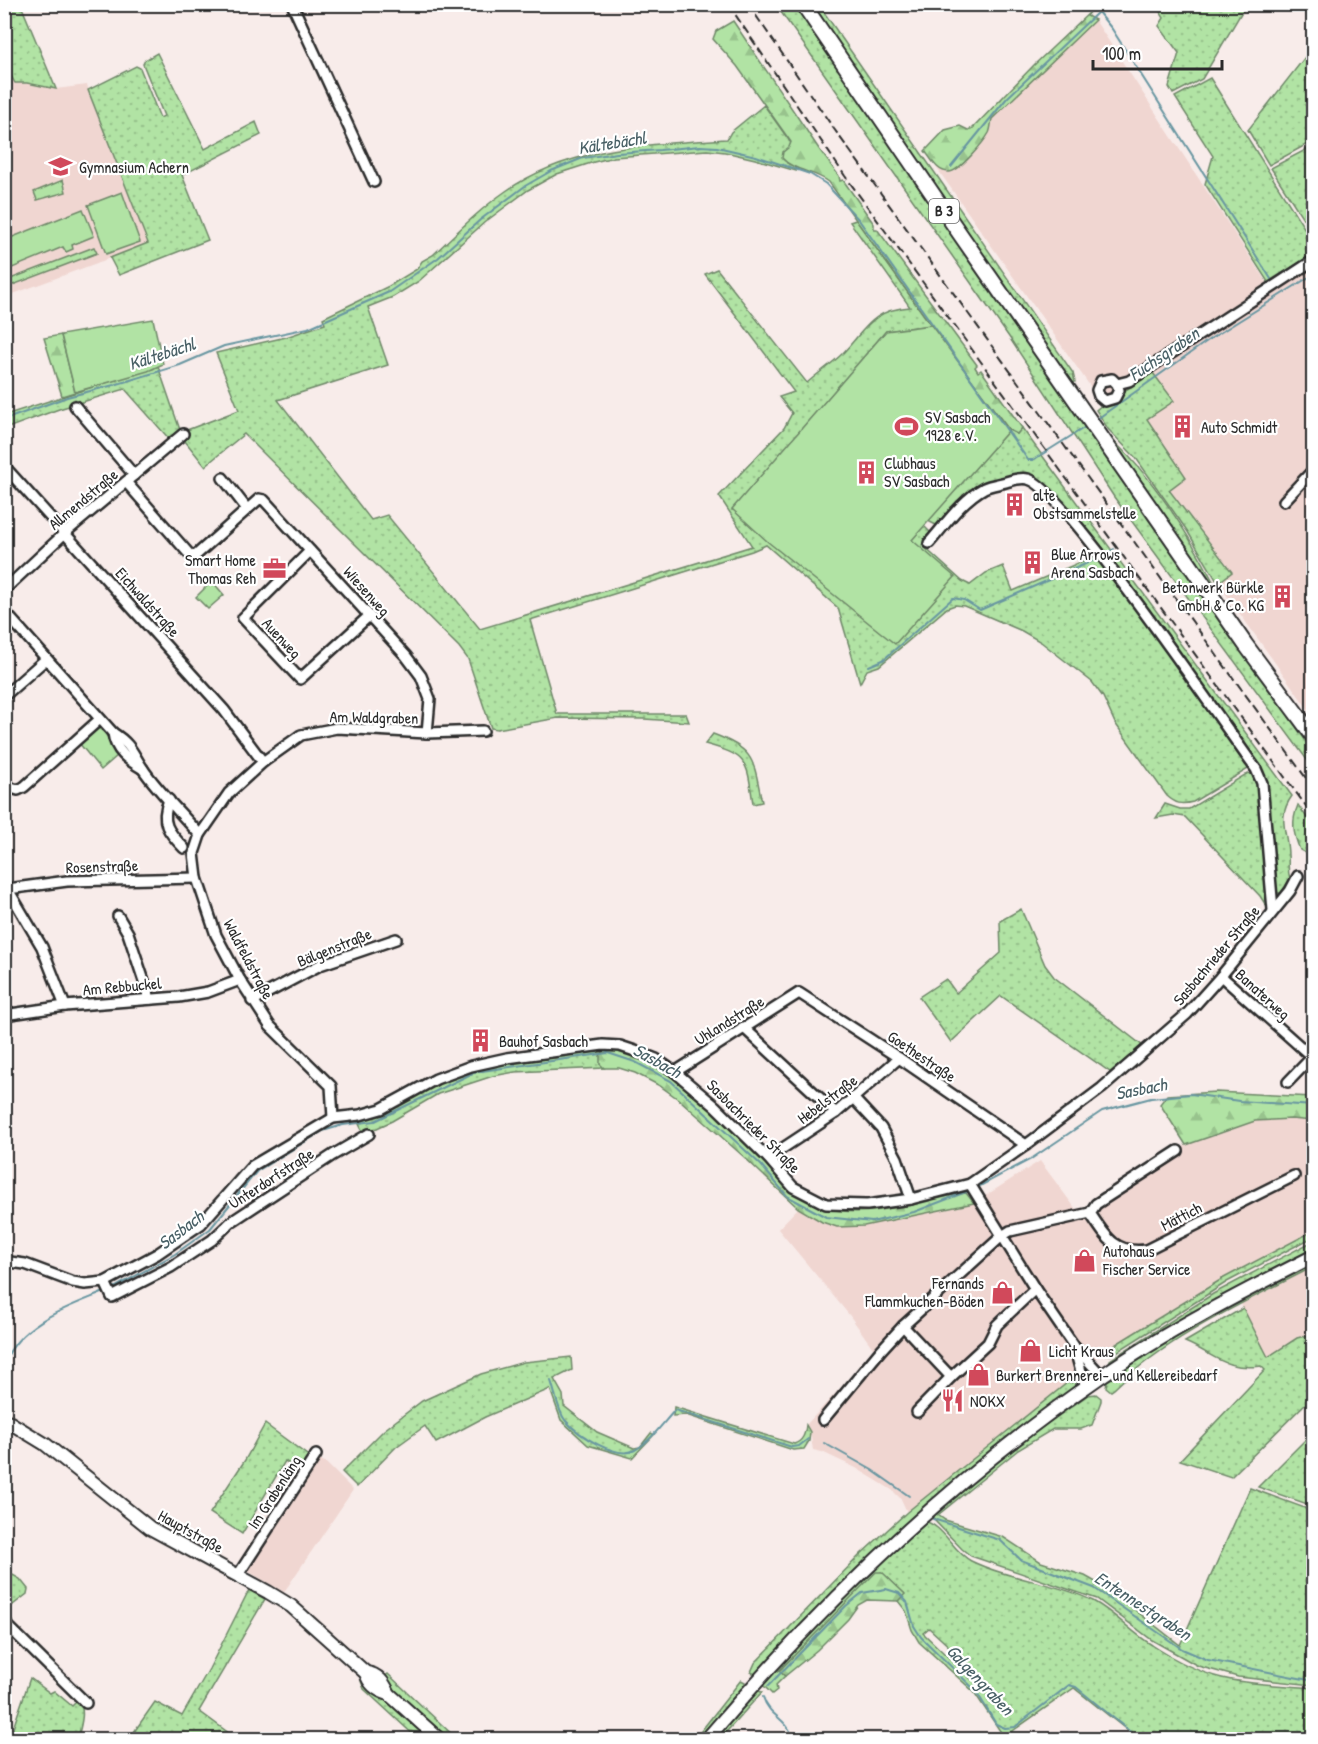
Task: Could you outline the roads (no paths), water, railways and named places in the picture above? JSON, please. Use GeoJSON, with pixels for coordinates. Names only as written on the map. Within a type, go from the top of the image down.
{"type":"FeatureCollection","features":[{"type":"Feature","properties":{"kind":"main road","name":"B 3"},"geometry":{"type":"LineString","coordinates":[[803,4],[1245,644],[1314,737]]}},
{"type":"Feature","properties":{"kind":"street"},"geometry":{"type":"LineString","coordinates":[[292,4],[374,182]]}},
{"type":"Feature","properties":{"kind":"street"},"geometry":{"type":"LineString","coordinates":[[1117,384],[1129,381],[1314,260]]}},
{"type":"Feature","properties":{"kind":"street"},"geometry":{"type":"LineString","coordinates":[[75,406],[134,475]]}},
{"type":"Feature","properties":{"kind":"street","name":"Allmendstraße"},"geometry":{"type":"LineString","coordinates":[[4,590],[66,532],[183,434]]}},
{"type":"Feature","properties":{"kind":"street","name":"Eichwaldstraße"},"geometry":{"type":"LineString","coordinates":[[4,466],[66,532],[224,710],[264,762]]}},
{"type":"Feature","properties":{"kind":"street"},"geometry":{"type":"LineString","coordinates":[[1284,501],[1314,469]]}},
{"type":"Feature","properties":{"kind":"street"},"geometry":{"type":"LineString","coordinates":[[126,482],[190,555],[195,556],[248,509],[223,478]]}},
{"type":"Feature","properties":{"kind":"street","name":"Sasbachrieder Straße"},"geometry":{"type":"LineString","coordinates":[[929,543],[964,504],[984,488],[1018,478],[1035,481],[1044,489],[1076,524],[1130,593],[1256,769],[1262,783],[1273,910]]}},
{"type":"Feature","properties":{"kind":"street","name":"Wiesenweg"},"geometry":{"type":"LineString","coordinates":[[248,509],[259,499],[264,500],[421,676],[430,699],[427,733]]}},
{"type":"Feature","properties":{"kind":"street","name":"Auenweg"},"geometry":{"type":"LineString","coordinates":[[310,551],[243,618],[300,679],[369,616]]}},
{"type":"Feature","properties":{"kind":"street"},"geometry":{"type":"LineString","coordinates":[[4,611],[113,733],[123,739],[136,755],[143,769],[200,835]]}},
{"type":"Feature","properties":{"kind":"street"},"geometry":{"type":"LineString","coordinates":[[4,696],[46,659]]}},
{"type":"Feature","properties":{"kind":"street"},"geometry":{"type":"LineString","coordinates":[[4,781],[11,788],[18,790],[24,787],[100,719]]}},
{"type":"Feature","properties":{"kind":"street","name":"Am Waldgraben"},"geometry":{"type":"LineString","coordinates":[[200,835],[229,793],[264,762],[302,735],[333,729],[427,733],[483,731]]}},
{"type":"Feature","properties":{"kind":"street"},"geometry":{"type":"LineString","coordinates":[[169,800],[164,812],[165,825],[184,848]]}},
{"type":"Feature","properties":{"kind":"street","name":"Waldfeldstraße"},"geometry":{"type":"LineString","coordinates":[[200,835],[194,853],[197,878],[216,935],[252,1001],[270,1026],[331,1086],[333,1118]]}},
{"type":"Feature","properties":{"kind":"street","name":"Sasbachrieder Straße"},"geometry":{"type":"LineString","coordinates":[[6,1261],[25,1263],[73,1282],[107,1288],[201,1224],[252,1166],[333,1118],[360,1115],[381,1109],[436,1079],[471,1066],[507,1058],[603,1045],[620,1046],[656,1059],[675,1072],[715,1106],[768,1158],[793,1187],[826,1204],[867,1205],[911,1199],[971,1185],[1102,1088],[1187,1014],[1290,891],[1298,876]]}},
{"type":"Feature","properties":{"kind":"street","name":"Rosenstraße"},"geometry":{"type":"LineString","coordinates":[[6,887],[67,881],[197,878]]}},
{"type":"Feature","properties":{"kind":"street"},"geometry":{"type":"LineString","coordinates":[[6,887],[42,946],[65,1006]]}},
{"type":"Feature","properties":{"kind":"street"},"geometry":{"type":"LineString","coordinates":[[118,916],[128,933],[150,999]]}},
{"type":"Feature","properties":{"kind":"street","name":"Bälgenstraße"},"geometry":{"type":"LineString","coordinates":[[252,1001],[320,965],[396,939]]}},
{"type":"Feature","properties":{"kind":"street","name":"Banaterweg"},"geometry":{"type":"LineString","coordinates":[[1221,976],[1313,1056]]}},
{"type":"Feature","properties":{"kind":"street","name":"Am Rebbuckel"},"geometry":{"type":"LineString","coordinates":[[4,1015],[65,1006],[179,997],[208,992],[240,980]]}},
{"type":"Feature","properties":{"kind":"street","name":"Goethestraße"},"geometry":{"type":"LineString","coordinates":[[799,993],[1026,1145]]}},
{"type":"Feature","properties":{"kind":"street","name":"Uhlandstraße"},"geometry":{"type":"LineString","coordinates":[[675,1072],[799,993]]}},
{"type":"Feature","properties":{"kind":"street"},"geometry":{"type":"LineString","coordinates":[[744,1027],[836,1113]]}},
{"type":"Feature","properties":{"kind":"street"},"geometry":{"type":"LineString","coordinates":[[1288,1083],[1313,1056]]}},
{"type":"Feature","properties":{"kind":"street","name":"Hebelstraße"},"geometry":{"type":"LineString","coordinates":[[768,1158],[854,1100],[899,1058]]}},
{"type":"Feature","properties":{"kind":"street"},"geometry":{"type":"LineString","coordinates":[[854,1100],[880,1128],[897,1158],[911,1199]]}},
{"type":"Feature","properties":{"kind":"street","name":"Unterdorfstraße"},"geometry":{"type":"LineString","coordinates":[[107,1288],[112,1297],[171,1267],[212,1240],[231,1222],[369,1134]]}},
{"type":"Feature","properties":{"kind":"street"},"geometry":{"type":"LineString","coordinates":[[824,1420],[903,1326],[1002,1236],[1010,1231],[1090,1213],[1096,1204],[1178,1151]]}},
{"type":"Feature","properties":{"kind":"street","name":"Mättich"},"geometry":{"type":"LineString","coordinates":[[1090,1213],[1108,1239],[1116,1246],[1126,1250],[1146,1250],[1294,1176]]}},
{"type":"Feature","properties":{"kind":"street"},"geometry":{"type":"LineString","coordinates":[[971,1185],[1035,1289],[1074,1346],[1102,1376]]}},
{"type":"Feature","properties":{"kind":"street"},"geometry":{"type":"LineString","coordinates":[[706,1740],[786,1648],[885,1550],[996,1455],[1102,1376],[1189,1322],[1314,1256]]}},
{"type":"Feature","properties":{"kind":"street"},"geometry":{"type":"LineString","coordinates":[[917,1412],[988,1342],[997,1325],[1035,1289]]}},
{"type":"Feature","properties":{"kind":"street"},"geometry":{"type":"LineString","coordinates":[[903,1326],[951,1377]]}},
{"type":"Feature","properties":{"kind":"street"},"geometry":{"type":"LineString","coordinates":[[1074,1346],[1087,1386]]}},
{"type":"Feature","properties":{"kind":"street","name":"Hauptstraße"},"geometry":{"type":"LineString","coordinates":[[4,1419],[45,1444],[150,1528],[291,1606],[364,1671],[385,1684],[389,1694],[439,1739]]}},
{"type":"Feature","properties":{"kind":"street","name":"Im Grabenläng"},"geometry":{"type":"LineString","coordinates":[[238,1575],[316,1455]]}},
{"type":"Feature","properties":{"kind":"street"},"geometry":{"type":"LineString","coordinates":[[4,1622],[86,1703]]}},
{"type":"Feature","properties":{"kind":"waterway"},"geometry":{"type":"LineString","coordinates":[[951,167],[1007,98],[1098,12],[1112,29],[1271,279]]}},
{"type":"Feature","properties":{"kind":"waterway","name":"Kältebächl"},"geometry":{"type":"LineString","coordinates":[[4,420],[67,397],[180,365],[224,346],[308,328],[389,292],[438,258],[480,220],[525,186],[551,171],[583,158],[700,146],[717,147],[756,156],[810,174],[826,184],[859,220],[1028,460],[1033,460],[1087,426]]}},
{"type":"Feature","properties":{"kind":"waterway","name":"Fuchsgraben"},"geometry":{"type":"LineString","coordinates":[[1097,419],[1210,339],[1314,274]]}},
{"type":"Feature","properties":{"kind":"waterway"},"geometry":{"type":"LineString","coordinates":[[1109,552],[1114,549]]}},
{"type":"Feature","properties":{"kind":"waterway"},"geometry":{"type":"LineString","coordinates":[[869,666],[883,660],[953,598],[964,600],[980,610],[1099,558]]}},
{"type":"Feature","properties":{"kind":"waterway","name":"Sasbach"},"geometry":{"type":"LineString","coordinates":[[112,1289],[175,1254],[210,1229],[257,1171],[323,1131],[343,1125],[375,1121],[475,1072],[608,1053],[635,1062],[671,1081],[761,1165],[787,1196],[826,1217],[872,1222],[914,1212],[971,1190]]}},
{"type":"Feature","properties":{"kind":"waterway","name":"Sasbach"},"geometry":{"type":"LineString","coordinates":[[976,1188],[1031,1159],[1102,1111],[1151,1098],[1191,1094],[1239,1101],[1314,1106]]}},
{"type":"Feature","properties":{"kind":"waterway","name":"Sasbach"},"geometry":{"type":"LineString","coordinates":[[4,1363],[22,1336],[34,1326],[62,1310],[107,1291]]}},
{"type":"Feature","properties":{"kind":"waterway","name":"Entennestgraben"},"geometry":{"type":"LineString","coordinates":[[551,1381],[565,1420],[588,1439],[618,1452],[635,1450],[641,1446],[652,1437],[675,1410],[792,1447],[799,1446],[808,1439]]}},
{"type":"Feature","properties":{"kind":"waterway","name":"Entennestgraben"},"geometry":{"type":"LineString","coordinates":[[824,1443],[872,1470],[909,1496]]}},
{"type":"Feature","properties":{"kind":"waterway","name":"Entennestgraben"},"geometry":{"type":"LineString","coordinates":[[933,1519],[1000,1540],[1021,1560],[1094,1588],[1182,1649],[1208,1660],[1314,1681]]}},
{"type":"Feature","properties":{"kind":"waterway","name":"Galgengraben"},"geometry":{"type":"LineString","coordinates":[[768,1686],[846,1606],[862,1593],[886,1589],[899,1593],[907,1602],[914,1626],[921,1637],[976,1691],[996,1724],[1005,1728],[1015,1727],[1069,1685],[1076,1687],[1140,1740]]}},
{"type":"Feature","properties":{"kind":"waterway","name":"Galgengraben"},"geometry":{"type":"LineString","coordinates":[[763,1697],[769,1708],[785,1723],[791,1733],[789,1740]]}},
{"type":"Feature","properties":{"kind":"railway"},"geometry":{"type":"LineString","coordinates":[[728,4],[845,176],[1314,817]]}},
{"type":"Feature","properties":{"kind":"railway"},"geometry":{"type":"LineString","coordinates":[[748,4],[834,129],[1314,789]]}},
{"type":"Feature","properties":{"kind":"place","name":"Gymnasium Achern"},"geometry":{"type":"Point","coordinates":[61,167]}},
{"type":"Feature","properties":{"kind":"place","name":"SV Sasbach 1928 e.V."},"geometry":{"type":"Point","coordinates":[907,426]}},
{"type":"Feature","properties":{"kind":"place","name":"Auto Schmidt"},"geometry":{"type":"Point","coordinates":[1183,427]}},
{"type":"Feature","properties":{"kind":"place","name":"Clubhaus SV Sasbach"},"geometry":{"type":"Point","coordinates":[866,472]}},
{"type":"Feature","properties":{"kind":"place","name":"alte Obstsammelstelle"},"geometry":{"type":"Point","coordinates":[1015,504]}},
{"type":"Feature","properties":{"kind":"place","name":"Blue Arrows Arena Sasbach"},"geometry":{"type":"Point","coordinates":[1033,563]}},
{"type":"Feature","properties":{"kind":"place","name":"Smart Home Thomas Reh"},"geometry":{"type":"Point","coordinates":[274,569]}},
{"type":"Feature","properties":{"kind":"place","name":"Betonwerk Bürkle GmbH & Co. KG"},"geometry":{"type":"Point","coordinates":[1282,596]}},
{"type":"Feature","properties":{"kind":"place","name":"Bauhof Sasbach"},"geometry":{"type":"Point","coordinates":[481,1041]}},
{"type":"Feature","properties":{"kind":"place","name":"Autohaus Fischer Service"},"geometry":{"type":"Point","coordinates":[1085,1260]}},
{"type":"Feature","properties":{"kind":"place","name":"Fernands Flammkuchen-Böden"},"geometry":{"type":"Point","coordinates":[1002,1292]}},
{"type":"Feature","properties":{"kind":"place","name":"Licht Kraus"},"geometry":{"type":"Point","coordinates":[1031,1351]}},
{"type":"Feature","properties":{"kind":"place","name":"Burkert Brennerei- und Kellereibedarf"},"geometry":{"type":"Point","coordinates":[978,1375]}},
{"type":"Feature","properties":{"kind":"place","name":"NOKX"},"geometry":{"type":"Point","coordinates":[952,1401]}}]}
